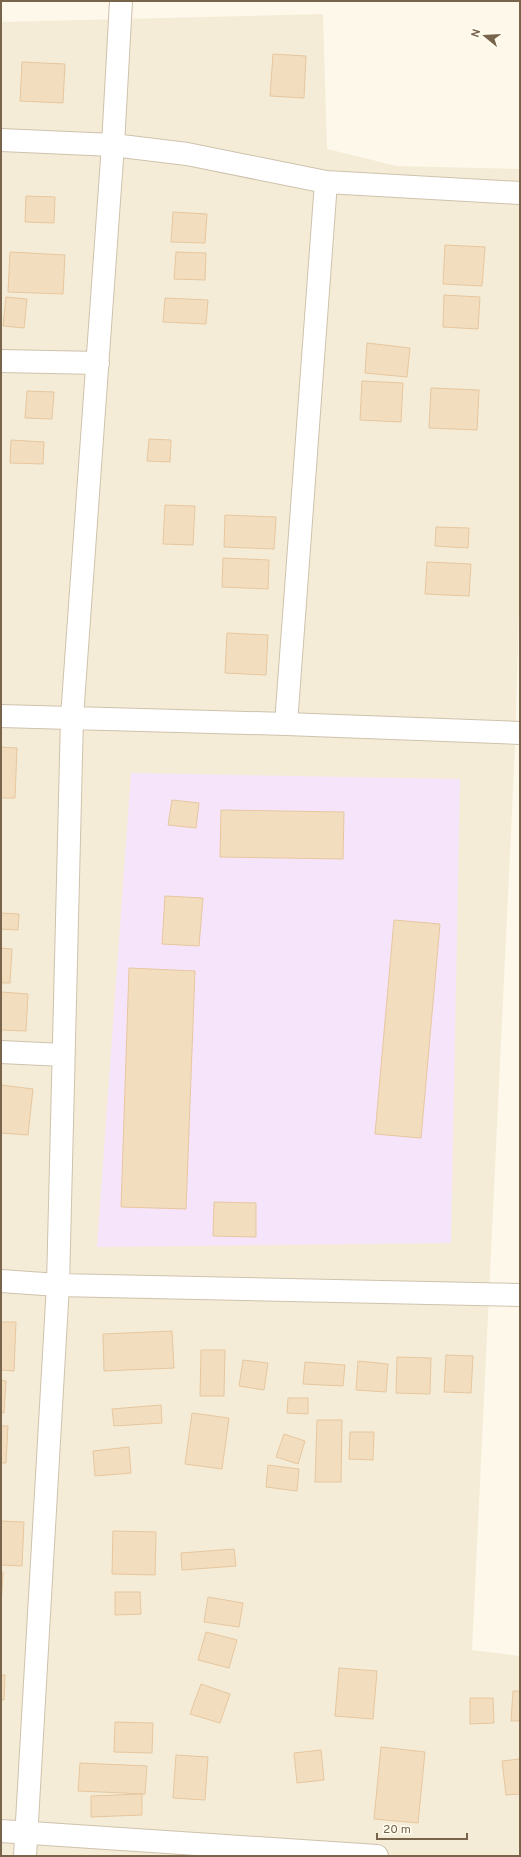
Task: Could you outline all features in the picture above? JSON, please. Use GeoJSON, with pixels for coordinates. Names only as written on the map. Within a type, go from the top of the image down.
{"type":"FeatureCollection","features":[{"type":"Feature","properties":{"kind":"street"},"geometry":{"type":"LineString","coordinates":[[25,1856],[58,1285],[72,717],[114,145],[121,1]]}},
{"type":"Feature","properties":{"kind":"street"},"geometry":{"type":"LineString","coordinates":[[1,140],[114,145],[186,154],[326,182],[520,193]]}},
{"type":"Feature","properties":{"kind":"street"},"geometry":{"type":"LineString","coordinates":[[286,724],[326,182]]}},
{"type":"Feature","properties":{"kind":"street"},"geometry":{"type":"LineString","coordinates":[[1,361],[98,363]]}},
{"type":"Feature","properties":{"kind":"street"},"geometry":{"type":"LineString","coordinates":[[1,716],[286,724],[520,733]]}},
{"type":"Feature","properties":{"kind":"street"},"geometry":{"type":"LineString","coordinates":[[1,1052],[63,1055]]}},
{"type":"Feature","properties":{"kind":"street"},"geometry":{"type":"LineString","coordinates":[[1,1281],[58,1285],[520,1295]]}},
{"type":"Feature","properties":{"kind":"street"},"geometry":{"type":"LineString","coordinates":[[1,1831],[377,1856]]}},
{"type":"Feature","properties":{"kind":"shaded area"},"geometry":{"type":"Polygon","coordinates":[[[323,14],[327,149],[397,166],[520,169],[520,578],[515,748],[472,1650],[520,1656],[520,1856],[1,1856],[1,22],[323,14]]]}},
{"type":"Feature","properties":{"kind":"shaded area"},"geometry":{"type":"Polygon","coordinates":[[[131,773],[460,779],[451,1243],[97,1247],[131,773]]]}},
{"type":"Feature","properties":{"kind":"building"},"geometry":{"type":"Polygon","coordinates":[[[273,54],[306,56],[304,98],[270,96],[273,54]]]}},
{"type":"Feature","properties":{"kind":"building"},"geometry":{"type":"Polygon","coordinates":[[[22,62],[65,64],[63,103],[20,101],[22,62]]]}},
{"type":"Feature","properties":{"kind":"building"},"geometry":{"type":"Polygon","coordinates":[[[26,196],[55,197],[54,223],[25,222],[26,196]]]}},
{"type":"Feature","properties":{"kind":"building"},"geometry":{"type":"Polygon","coordinates":[[[173,212],[207,214],[205,243],[171,242],[173,212]]]}},
{"type":"Feature","properties":{"kind":"building"},"geometry":{"type":"Polygon","coordinates":[[[445,245],[485,247],[482,286],[443,284],[445,245]]]}},
{"type":"Feature","properties":{"kind":"building"},"geometry":{"type":"Polygon","coordinates":[[[10,252],[65,255],[63,294],[8,292],[10,252]]]}},
{"type":"Feature","properties":{"kind":"building"},"geometry":{"type":"Polygon","coordinates":[[[176,252],[206,253],[205,280],[174,279],[176,252]]]}},
{"type":"Feature","properties":{"kind":"building"},"geometry":{"type":"Polygon","coordinates":[[[444,295],[480,297],[478,329],[443,327],[444,295]]]}},
{"type":"Feature","properties":{"kind":"building"},"geometry":{"type":"Polygon","coordinates":[[[6,297],[27,299],[24,328],[3,326],[6,297]]]}},
{"type":"Feature","properties":{"kind":"building"},"geometry":{"type":"Polygon","coordinates":[[[165,298],[208,300],[206,324],[163,322],[165,298]]]}},
{"type":"Feature","properties":{"kind":"building"},"geometry":{"type":"Polygon","coordinates":[[[367,343],[410,348],[407,377],[365,373],[367,343]]]}},
{"type":"Feature","properties":{"kind":"building"},"geometry":{"type":"Polygon","coordinates":[[[362,381],[403,383],[401,422],[360,420],[362,381]]]}},
{"type":"Feature","properties":{"kind":"building"},"geometry":{"type":"Polygon","coordinates":[[[431,388],[479,390],[477,430],[429,428],[431,388]]]}},
{"type":"Feature","properties":{"kind":"building"},"geometry":{"type":"Polygon","coordinates":[[[27,391],[54,392],[52,419],[25,418],[27,391]]]}},
{"type":"Feature","properties":{"kind":"building"},"geometry":{"type":"Polygon","coordinates":[[[149,439],[171,440],[170,462],[147,461],[149,439]]]}},
{"type":"Feature","properties":{"kind":"building"},"geometry":{"type":"Polygon","coordinates":[[[11,440],[44,442],[43,464],[10,463],[11,440]]]}},
{"type":"Feature","properties":{"kind":"building"},"geometry":{"type":"Polygon","coordinates":[[[165,505],[195,506],[193,545],[163,544],[165,505]]]}},
{"type":"Feature","properties":{"kind":"building"},"geometry":{"type":"Polygon","coordinates":[[[225,515],[276,517],[274,549],[224,547],[225,515]]]}},
{"type":"Feature","properties":{"kind":"building"},"geometry":{"type":"Polygon","coordinates":[[[436,527],[469,528],[468,548],[435,546],[436,527]]]}},
{"type":"Feature","properties":{"kind":"building"},"geometry":{"type":"Polygon","coordinates":[[[223,558],[269,560],[268,589],[222,587],[223,558]]]}},
{"type":"Feature","properties":{"kind":"building"},"geometry":{"type":"Polygon","coordinates":[[[427,562],[471,564],[469,596],[425,594],[427,562]]]}},
{"type":"Feature","properties":{"kind":"building"},"geometry":{"type":"Polygon","coordinates":[[[227,633],[268,635],[266,675],[225,673],[227,633]]]}},
{"type":"Feature","properties":{"kind":"building"},"geometry":{"type":"Polygon","coordinates":[[[1,747],[17,748],[15,798],[1,798],[1,747]]]}},
{"type":"Feature","properties":{"kind":"building"},"geometry":{"type":"Polygon","coordinates":[[[172,800],[199,803],[196,828],[168,825],[172,800]]]}},
{"type":"Feature","properties":{"kind":"building"},"geometry":{"type":"Polygon","coordinates":[[[221,810],[344,812],[343,859],[220,857],[221,810]]]}},
{"type":"Feature","properties":{"kind":"building"},"geometry":{"type":"Polygon","coordinates":[[[165,896],[203,898],[199,946],[162,944],[165,896]]]}},
{"type":"Feature","properties":{"kind":"building"},"geometry":{"type":"Polygon","coordinates":[[[1,913],[19,914],[18,930],[1,929],[1,913]]]}},
{"type":"Feature","properties":{"kind":"building"},"geometry":{"type":"Polygon","coordinates":[[[394,920],[440,924],[421,1138],[375,1134],[394,920]]]}},
{"type":"Feature","properties":{"kind":"building"},"geometry":{"type":"Polygon","coordinates":[[[1,948],[12,949],[10,983],[1,983],[1,948]]]}},
{"type":"Feature","properties":{"kind":"building"},"geometry":{"type":"Polygon","coordinates":[[[129,968],[195,971],[186,1209],[121,1207],[129,968]]]}},
{"type":"Feature","properties":{"kind":"building"},"geometry":{"type":"Polygon","coordinates":[[[1,992],[28,994],[26,1031],[1,1030],[1,992]]]}},
{"type":"Feature","properties":{"kind":"building"},"geometry":{"type":"Polygon","coordinates":[[[1,1085],[33,1089],[28,1135],[1,1133],[1,1085]]]}},
{"type":"Feature","properties":{"kind":"building"},"geometry":{"type":"Polygon","coordinates":[[[214,1202],[256,1203],[256,1237],[213,1236],[214,1202]]]}},
{"type":"Feature","properties":{"kind":"building"},"geometry":{"type":"Polygon","coordinates":[[[1,1322],[16,1322],[14,1371],[1,1370],[1,1322]]]}},
{"type":"Feature","properties":{"kind":"building"},"geometry":{"type":"Polygon","coordinates":[[[172,1331],[174,1368],[104,1371],[103,1334],[172,1331]]]}},
{"type":"Feature","properties":{"kind":"building"},"geometry":{"type":"Polygon","coordinates":[[[201,1350],[225,1350],[224,1396],[200,1396],[201,1350]]]}},
{"type":"Feature","properties":{"kind":"building"},"geometry":{"type":"Polygon","coordinates":[[[446,1355],[473,1356],[471,1393],[444,1392],[446,1355]]]}},
{"type":"Feature","properties":{"kind":"building"},"geometry":{"type":"Polygon","coordinates":[[[397,1357],[431,1358],[430,1394],[396,1393],[397,1357]]]}},
{"type":"Feature","properties":{"kind":"building"},"geometry":{"type":"Polygon","coordinates":[[[243,1360],[268,1363],[264,1390],[239,1386],[243,1360]]]}},
{"type":"Feature","properties":{"kind":"building"},"geometry":{"type":"Polygon","coordinates":[[[358,1361],[388,1364],[386,1392],[356,1390],[358,1361]]]}},
{"type":"Feature","properties":{"kind":"building"},"geometry":{"type":"Polygon","coordinates":[[[305,1362],[345,1365],[343,1386],[303,1384],[305,1362]]]}},
{"type":"Feature","properties":{"kind":"building"},"geometry":{"type":"Polygon","coordinates":[[[1,1380],[6,1381],[4,1413],[1,1412],[1,1380]]]}},
{"type":"Feature","properties":{"kind":"building"},"geometry":{"type":"Polygon","coordinates":[[[288,1398],[308,1398],[308,1414],[287,1413],[288,1398]]]}},
{"type":"Feature","properties":{"kind":"building"},"geometry":{"type":"Polygon","coordinates":[[[161,1405],[162,1423],[114,1426],[112,1409],[161,1405]]]}},
{"type":"Feature","properties":{"kind":"building"},"geometry":{"type":"Polygon","coordinates":[[[192,1413],[229,1418],[222,1469],[185,1464],[192,1413]]]}},
{"type":"Feature","properties":{"kind":"building"},"geometry":{"type":"Polygon","coordinates":[[[317,1420],[342,1420],[341,1482],[315,1482],[317,1420]]]}},
{"type":"Feature","properties":{"kind":"building"},"geometry":{"type":"Polygon","coordinates":[[[1,1426],[8,1426],[6,1463],[1,1463],[1,1426]]]}},
{"type":"Feature","properties":{"kind":"building"},"geometry":{"type":"Polygon","coordinates":[[[350,1432],[374,1432],[373,1460],[349,1459],[350,1432]]]}},
{"type":"Feature","properties":{"kind":"building"},"geometry":{"type":"Polygon","coordinates":[[[284,1434],[305,1441],[298,1464],[276,1457],[284,1434]]]}},
{"type":"Feature","properties":{"kind":"building"},"geometry":{"type":"Polygon","coordinates":[[[129,1447],[131,1473],[95,1476],[93,1451],[129,1447]]]}},
{"type":"Feature","properties":{"kind":"building"},"geometry":{"type":"Polygon","coordinates":[[[268,1465],[299,1469],[297,1491],[266,1487],[268,1465]]]}},
{"type":"Feature","properties":{"kind":"building"},"geometry":{"type":"Polygon","coordinates":[[[1,1521],[24,1522],[22,1566],[1,1565],[1,1521]]]}},
{"type":"Feature","properties":{"kind":"building"},"geometry":{"type":"Polygon","coordinates":[[[113,1531],[156,1532],[155,1575],[112,1574],[113,1531]]]}},
{"type":"Feature","properties":{"kind":"building"},"geometry":{"type":"Polygon","coordinates":[[[234,1549],[236,1566],[182,1570],[181,1553],[234,1549]]]}},
{"type":"Feature","properties":{"kind":"building"},"geometry":{"type":"Polygon","coordinates":[[[1,1572],[3,1572],[1,1608],[1,1572]]]}},
{"type":"Feature","properties":{"kind":"building"},"geometry":{"type":"Polygon","coordinates":[[[115,1592],[140,1592],[141,1614],[115,1615],[115,1592]]]}},
{"type":"Feature","properties":{"kind":"building"},"geometry":{"type":"Polygon","coordinates":[[[208,1597],[243,1603],[239,1627],[204,1622],[208,1597]]]}},
{"type":"Feature","properties":{"kind":"building"},"geometry":{"type":"Polygon","coordinates":[[[206,1632],[237,1640],[229,1668],[198,1660],[206,1632]]]}},
{"type":"Feature","properties":{"kind":"building"},"geometry":{"type":"Polygon","coordinates":[[[339,1668],[377,1671],[373,1719],[335,1716],[339,1668]]]}},
{"type":"Feature","properties":{"kind":"building"},"geometry":{"type":"Polygon","coordinates":[[[1,1675],[5,1675],[4,1700],[1,1699],[1,1675]]]}},
{"type":"Feature","properties":{"kind":"building"},"geometry":{"type":"Polygon","coordinates":[[[201,1684],[230,1694],[220,1723],[190,1714],[201,1684]]]}},
{"type":"Feature","properties":{"kind":"building"},"geometry":{"type":"Polygon","coordinates":[[[513,1691],[520,1691],[520,1721],[511,1721],[513,1691]]]}},
{"type":"Feature","properties":{"kind":"building"},"geometry":{"type":"Polygon","coordinates":[[[470,1698],[493,1698],[494,1723],[470,1724],[470,1698]]]}},
{"type":"Feature","properties":{"kind":"building"},"geometry":{"type":"Polygon","coordinates":[[[115,1722],[153,1723],[152,1753],[114,1752],[115,1722]]]}},
{"type":"Feature","properties":{"kind":"building"},"geometry":{"type":"Polygon","coordinates":[[[381,1747],[425,1752],[418,1823],[374,1819],[381,1747]]]}},
{"type":"Feature","properties":{"kind":"building"},"geometry":{"type":"Polygon","coordinates":[[[321,1750],[324,1780],[297,1783],[294,1753],[321,1750]]]}},
{"type":"Feature","properties":{"kind":"building"},"geometry":{"type":"Polygon","coordinates":[[[176,1755],[208,1757],[205,1800],[173,1798],[176,1755]]]}},
{"type":"Feature","properties":{"kind":"building"},"geometry":{"type":"Polygon","coordinates":[[[520,1759],[520,1794],[506,1795],[502,1761],[520,1759]]]}},
{"type":"Feature","properties":{"kind":"building"},"geometry":{"type":"Polygon","coordinates":[[[80,1763],[147,1766],[145,1794],[78,1791],[80,1763]]]}},
{"type":"Feature","properties":{"kind":"building"},"geometry":{"type":"Polygon","coordinates":[[[142,1794],[142,1815],[91,1817],[91,1796],[142,1794]]]}}]}
